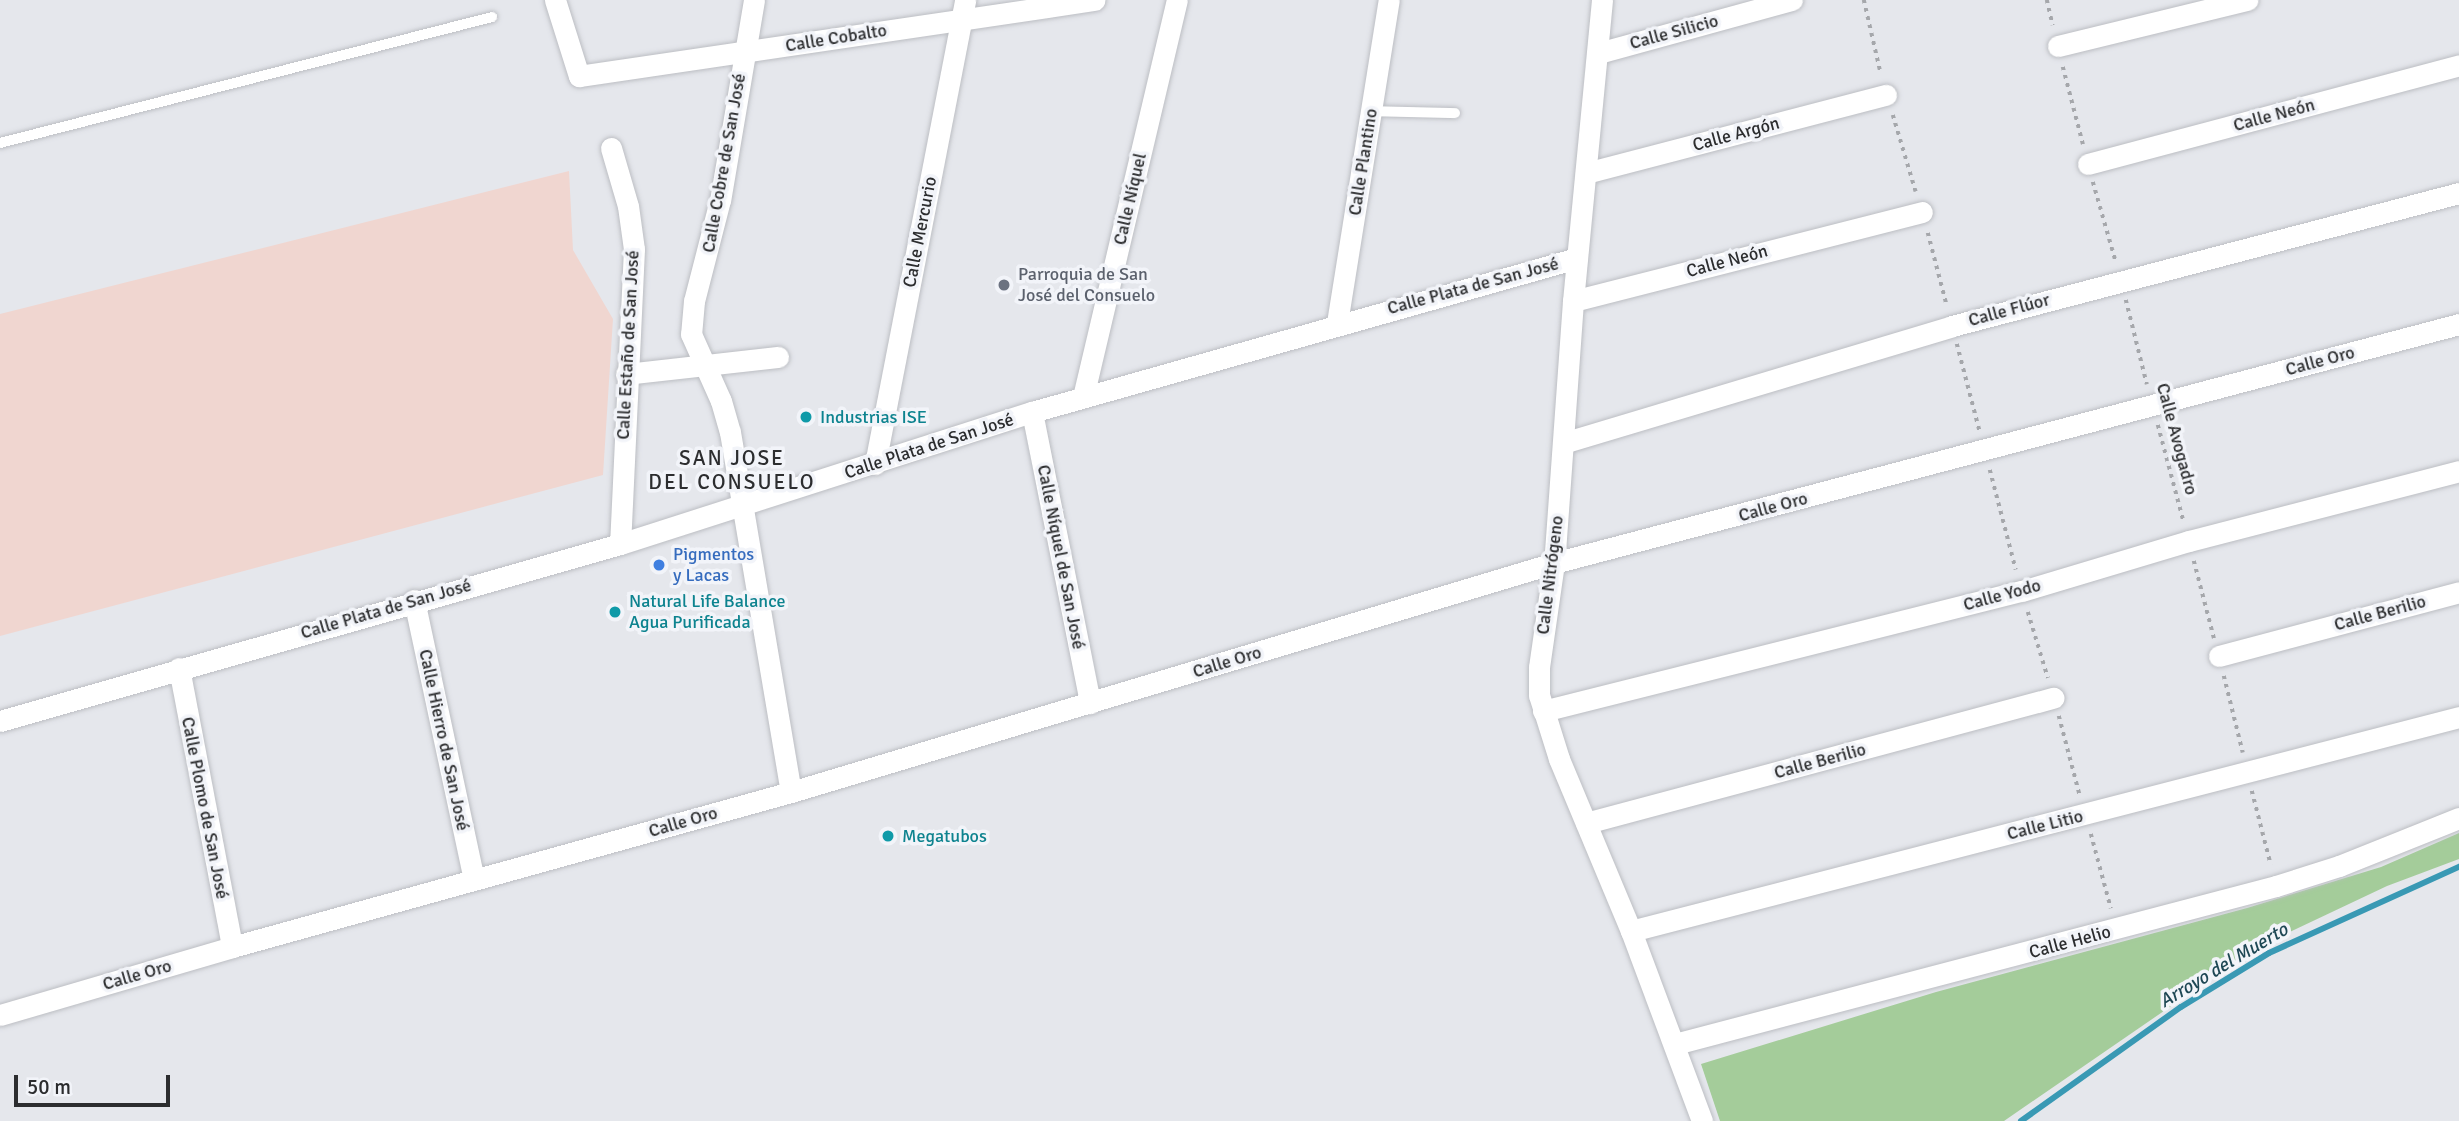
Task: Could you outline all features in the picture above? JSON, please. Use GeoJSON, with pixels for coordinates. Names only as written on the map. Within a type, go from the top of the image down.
{"type":"FeatureCollection","features":[{"type":"Feature","properties":{"kind":"street","name":"Calle Cobalto"},"geometry":{"type":"LineString","coordinates":[[555,0],[579,76],[744,52],[963,9],[1094,0]]}},
{"type":"Feature","properties":{"kind":"street","name":"Calle Cobre de San José"},"geometry":{"type":"LineString","coordinates":[[754,0],[720,200],[691,317],[691,334],[730,432],[791,792]]}},
{"type":"Feature","properties":{"kind":"street","name":"Calle Níquel"},"geometry":{"type":"LineString","coordinates":[[1083,397],[1177,0]]}},
{"type":"Feature","properties":{"kind":"street","name":"Calle Plantino"},"geometry":{"type":"LineString","coordinates":[[1337,323],[1389,0]]}},
{"type":"Feature","properties":{"kind":"street","name":"Calle Nitrógeno"},"geometry":{"type":"LineString","coordinates":[[1602,0],[1573,301],[1555,564],[1539,667],[1543,711],[1675,1044],[1702,1121]]}},
{"type":"Feature","properties":{"kind":"street","name":"Calle Silicio"},"geometry":{"type":"LineString","coordinates":[[1598,53],[1791,0]]}},
{"type":"Feature","properties":{"kind":"street"},"geometry":{"type":"LineString","coordinates":[[2058,46],[2247,0]]}},
{"type":"Feature","properties":{"kind":"street","name":"Calle Mercurio"},"geometry":{"type":"LineString","coordinates":[[875,464],[963,9]]}},
{"type":"Feature","properties":{"kind":"street","name":"Calle Neón"},"geometry":{"type":"LineString","coordinates":[[2088,164],[2459,65]]}},
{"type":"Feature","properties":{"kind":"street","name":"Calle Argón"},"geometry":{"type":"LineString","coordinates":[[1586,173],[1886,95]]}},
{"type":"Feature","properties":{"kind":"street","name":"Calle Estaño de San José"},"geometry":{"type":"LineString","coordinates":[[611,148],[628,206],[634,249],[620,544]]}},
{"type":"Feature","properties":{"kind":"street","name":"Calle Flúor"},"geometry":{"type":"LineString","coordinates":[[1563,443],[1952,326],[2121,279],[2459,193]]}},
{"type":"Feature","properties":{"kind":"street","name":"Calle Neón"},"geometry":{"type":"LineString","coordinates":[[1573,301],[1922,212]]}},
{"type":"Feature","properties":{"kind":"street","name":"Calle Plata de San José"},"geometry":{"type":"LineString","coordinates":[[0,721],[414,600],[620,544],[1083,397],[1337,323],[1577,258]]}},
{"type":"Feature","properties":{"kind":"street","name":"Calle Oro"},"geometry":{"type":"LineString","coordinates":[[0,1015],[232,947],[791,792],[1555,564],[2459,324]]}},
{"type":"Feature","properties":{"kind":"street"},"geometry":{"type":"LineString","coordinates":[[626,374],[778,357]]}},
{"type":"Feature","properties":{"kind":"street","name":"Calle Níquel de San José"},"geometry":{"type":"LineString","coordinates":[[1032,412],[1090,703]]}},
{"type":"Feature","properties":{"kind":"street","name":"Calle Yodo"},"geometry":{"type":"LineString","coordinates":[[1543,711],[2009,594],[2189,541],[2459,471]]}},
{"type":"Feature","properties":{"kind":"street","name":"Calle Berilio"},"geometry":{"type":"LineString","coordinates":[[2219,656],[2459,592]]}},
{"type":"Feature","properties":{"kind":"street","name":"Calle Hierro de San José"},"geometry":{"type":"LineString","coordinates":[[414,600],[474,880]]}},
{"type":"Feature","properties":{"kind":"street","name":"Calle Plomo de San José"},"geometry":{"type":"LineString","coordinates":[[179,668],[232,947]]}},
{"type":"Feature","properties":{"kind":"street","name":"Calle Berilio"},"geometry":{"type":"LineString","coordinates":[[1586,823],[2054,698]]}},
{"type":"Feature","properties":{"kind":"street","name":"Calle Litio"},"geometry":{"type":"LineString","coordinates":[[1631,931],[2459,717]]}},
{"type":"Feature","properties":{"kind":"street","name":"Calle Helio"},"geometry":{"type":"LineString","coordinates":[[1675,1044],[2276,886],[2361,858],[2459,818]]}},
{"type":"Feature","properties":{"kind":"lane"},"geometry":{"type":"LineString","coordinates":[[0,143],[492,17]]}},
{"type":"Feature","properties":{"kind":"lane"},"geometry":{"type":"LineString","coordinates":[[1371,111],[1455,113]]}},
{"type":"Feature","properties":{"kind":"path","name":"Calle Avogadro"},"geometry":{"type":"LineString","coordinates":[[2047,0],[2219,656],[2276,886]]}},
{"type":"Feature","properties":{"kind":"shaded area"},"geometry":{"type":"Polygon","coordinates":[[[569,171],[573,250],[613,319],[603,475],[0,636],[0,314],[569,171]]]}},
{"type":"Feature","properties":{"kind":"green space"},"geometry":{"type":"Polygon","coordinates":[[[2459,833],[2459,859],[2387,886],[2254,949],[2004,1121],[1720,1121],[1701,1064],[1936,992],[2247,908],[2381,867],[2459,833]]]}},
{"type":"Feature","properties":{"kind":"waterway","name":"Arroyo del Muerto"},"geometry":{"type":"LineString","coordinates":[[2021,1121],[2181,1007],[2269,953],[2459,867]]}},
{"type":"Feature","properties":{"kind":"place","name":"Parroquia de San José del Consuelo"},"geometry":{"type":"Point","coordinates":[1004,285]}},
{"type":"Feature","properties":{"kind":"place","name":"Industrias ISE"},"geometry":{"type":"Point","coordinates":[806,417]}},
{"type":"Feature","properties":{"kind":"place","name":"Pigmentos y Lacas"},"geometry":{"type":"Point","coordinates":[659,565]}},
{"type":"Feature","properties":{"kind":"place","name":"Natural Life Balance Agua Purificada"},"geometry":{"type":"Point","coordinates":[615,612]}},
{"type":"Feature","properties":{"kind":"place","name":"Megatubos"},"geometry":{"type":"Point","coordinates":[888,836]}},
{"type":"Feature","properties":{"kind":"district","name":"SAN JOSE DEL CONSUELO"},"geometry":{"type":"Point","coordinates":[732,470]}}]}
